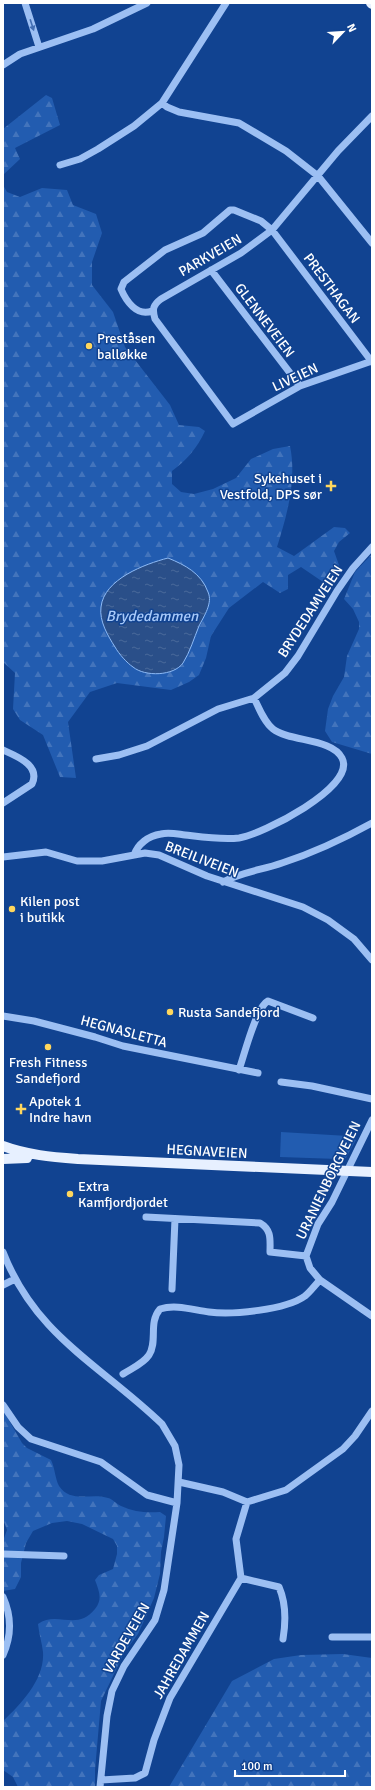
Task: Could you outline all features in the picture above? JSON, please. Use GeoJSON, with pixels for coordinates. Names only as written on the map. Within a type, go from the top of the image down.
{"type":"FeatureCollection","features":[{"type":"Feature","properties":{"kind":"main road","name":"HEGNAVEIEN"},"geometry":{"type":"LineString","coordinates":[[3,1146],[16,1151],[41,1156]]}},
{"type":"Feature","properties":{"kind":"main road","name":"HEGNAVEIEN"},"geometry":{"type":"LineString","coordinates":[[3,1159],[41,1156],[347,1172],[372,1172]]}},
{"type":"Feature","properties":{"kind":"street"},"geometry":{"type":"LineString","coordinates":[[25,3],[39,46]]}},
{"type":"Feature","properties":{"kind":"street"},"geometry":{"type":"LineString","coordinates":[[3,65],[20,54],[93,28],[147,3]]}},
{"type":"Feature","properties":{"kind":"street"},"geometry":{"type":"LineString","coordinates":[[60,165],[80,159],[98,149],[134,126],[162,103],[226,3]]}},
{"type":"Feature","properties":{"kind":"street"},"geometry":{"type":"LineString","coordinates":[[162,103],[179,112],[239,123],[250,128],[286,151],[318,176],[372,243]]}},
{"type":"Feature","properties":{"kind":"street","name":"PARKVEIEN"},"geometry":{"type":"LineString","coordinates":[[152,311],[155,304],[161,299],[250,247],[272,230],[357,130],[372,116]]}},
{"type":"Feature","properties":{"kind":"street","name":"PRESTHAGAN"},"geometry":{"type":"LineString","coordinates":[[152,311],[145,313],[131,305],[125,298],[121,285],[136,271],[159,254],[203,233],[232,210],[261,221],[272,230],[372,362]]}},
{"type":"Feature","properties":{"kind":"street","name":"GLENNEVEIEN"},"geometry":{"type":"LineString","coordinates":[[211,270],[300,386]]}},
{"type":"Feature","properties":{"kind":"street","name":"LIVEIEN"},"geometry":{"type":"LineString","coordinates":[[152,311],[155,319],[233,424],[300,386],[372,362]]}},
{"type":"Feature","properties":{"kind":"street","name":"BRYDEDAMVEIEN"},"geometry":{"type":"LineString","coordinates":[[254,698],[285,673],[298,656],[345,580],[372,547]]}},
{"type":"Feature","properties":{"kind":"street"},"geometry":{"type":"LineString","coordinates":[[96,759],[119,755],[147,746],[218,709],[254,698],[268,723],[274,730],[292,737],[322,745],[338,753],[343,761],[343,767],[332,787],[320,797],[288,817],[249,836],[239,838],[214,838],[161,834],[140,844],[134,855]]}},
{"type":"Feature","properties":{"kind":"street"},"geometry":{"type":"LineString","coordinates":[[3,750],[30,764],[34,774],[34,779],[32,784],[3,803]]}},
{"type":"Feature","properties":{"kind":"street"},"geometry":{"type":"LineString","coordinates":[[223,882],[233,876],[282,863],[330,845],[372,823]]}},
{"type":"Feature","properties":{"kind":"street","name":"BREILIVEIEN"},"geometry":{"type":"LineString","coordinates":[[3,856],[46,852],[77,861],[102,861],[134,855],[159,855],[223,882],[303,908],[328,920],[354,939],[372,960]]}},
{"type":"Feature","properties":{"kind":"street"},"geometry":{"type":"LineString","coordinates":[[239,1070],[254,1022],[264,1003],[268,1001],[313,1018]]}},
{"type":"Feature","properties":{"kind":"street","name":"HEGNASLETTA"},"geometry":{"type":"LineString","coordinates":[[3,1016],[72,1031],[123,1046],[258,1073]]}},
{"type":"Feature","properties":{"kind":"street"},"geometry":{"type":"LineString","coordinates":[[281,1082],[312,1086],[372,1099]]}},
{"type":"Feature","properties":{"kind":"street","name":"URANIENBORGVEIEN"},"geometry":{"type":"LineString","coordinates":[[372,1120],[332,1202],[318,1224],[306,1256],[310,1268],[320,1280],[372,1316]]}},
{"type":"Feature","properties":{"kind":"street"},"geometry":{"type":"LineString","coordinates":[[146,1217],[260,1222],[266,1226],[270,1232],[270,1252],[306,1256]]}},
{"type":"Feature","properties":{"kind":"street"},"geometry":{"type":"LineString","coordinates":[[172,1289],[175,1219]]}},
{"type":"Feature","properties":{"kind":"street","name":"VARDEVEIEN"},"geometry":{"type":"LineString","coordinates":[[3,1252],[15,1279],[32,1306],[52,1331],[162,1424],[175,1446],[179,1465],[177,1503],[161,1602],[154,1620],[124,1666],[112,1692],[107,1716],[100,1784]]}},
{"type":"Feature","properties":{"kind":"street"},"geometry":{"type":"LineString","coordinates":[[3,1285],[15,1279]]}},
{"type":"Feature","properties":{"kind":"street"},"geometry":{"type":"LineString","coordinates":[[123,1374],[140,1363],[150,1354],[153,1338],[152,1324],[155,1315],[160,1309],[175,1307],[210,1312],[229,1312],[275,1307],[305,1296],[320,1280]]}},
{"type":"Feature","properties":{"kind":"street"},"geometry":{"type":"LineString","coordinates":[[3,1405],[18,1427],[31,1439],[101,1462],[147,1495],[177,1503]]}},
{"type":"Feature","properties":{"kind":"street"},"geometry":{"type":"LineString","coordinates":[[179,1482],[223,1492],[247,1502],[286,1490],[331,1460],[355,1436],[372,1411]]}},
{"type":"Feature","properties":{"kind":"street"},"geometry":{"type":"LineString","coordinates":[[247,1502],[236,1539],[236,1550],[241,1578],[279,1587],[283,1596],[285,1612],[283,1639]]}},
{"type":"Feature","properties":{"kind":"street"},"geometry":{"type":"LineString","coordinates":[[3,1554],[64,1556]]}},
{"type":"Feature","properties":{"kind":"street","name":"JAHREDAMMEN"},"geometry":{"type":"LineString","coordinates":[[100,1784],[135,1778],[146,1773],[154,1740],[170,1698],[241,1578]]}},
{"type":"Feature","properties":{"kind":"street"},"geometry":{"type":"LineString","coordinates":[[3,1597],[10,1614],[10,1631],[9,1641],[3,1655]]}},
{"type":"Feature","properties":{"kind":"street"},"geometry":{"type":"LineString","coordinates":[[332,1637],[372,1637]]}},
{"type":"Feature","properties":{"kind":"green space"},"geometry":{"type":"Polygon","coordinates":[[[46,95],[52,98],[60,125],[15,148],[20,159],[3,175],[3,129],[46,95]]]}},
{"type":"Feature","properties":{"kind":"green space"},"geometry":{"type":"Polygon","coordinates":[[[3,185],[7,192],[20,197],[42,188],[67,190],[73,205],[96,214],[102,233],[92,262],[92,285],[113,312],[125,347],[170,405],[179,425],[199,427],[205,431],[199,443],[191,453],[172,471],[172,484],[181,492],[194,494],[213,489],[236,478],[251,459],[273,449],[290,446],[292,459],[292,484],[277,547],[294,556],[334,527],[345,528],[350,533],[339,542],[334,551],[340,568],[326,584],[301,567],[288,575],[288,589],[280,593],[263,582],[229,608],[211,636],[206,658],[199,675],[189,682],[171,690],[117,683],[90,692],[68,722],[76,778],[60,777],[43,735],[20,720],[13,709],[15,673],[3,662],[3,185]]]}},
{"type":"Feature","properties":{"kind":"green space"},"geometry":{"type":"Polygon","coordinates":[[[372,554],[372,754],[332,742],[325,731],[328,709],[333,696],[344,677],[347,656],[359,629],[359,622],[353,609],[344,599],[355,572],[372,554]]]}},
{"type":"Feature","properties":{"kind":"green space"},"geometry":{"type":"Polygon","coordinates":[[[281,1132],[348,1136],[356,1140],[346,1158],[280,1157],[281,1132]]]}},
{"type":"Feature","properties":{"kind":"green space"},"geometry":{"type":"Polygon","coordinates":[[[3,1410],[22,1443],[27,1448],[51,1460],[59,1486],[69,1495],[102,1496],[131,1510],[160,1512],[166,1516],[161,1552],[160,1574],[154,1598],[138,1634],[124,1653],[101,1701],[95,1787],[18,1787],[13,1777],[3,1770],[3,1721],[24,1699],[36,1681],[43,1662],[43,1652],[38,1624],[45,1620],[74,1620],[88,1616],[95,1609],[100,1598],[95,1580],[99,1575],[113,1569],[117,1554],[117,1546],[113,1539],[82,1524],[67,1521],[52,1523],[33,1531],[26,1543],[21,1563],[21,1577],[15,1589],[3,1591],[3,1541],[7,1530],[3,1519],[3,1410]]]}},
{"type":"Feature","properties":{"kind":"green space"},"geometry":{"type":"Polygon","coordinates":[[[343,1654],[372,1658],[372,1787],[169,1787],[232,1681],[274,1659],[301,1655],[343,1654]]]}},
{"type":"Feature","properties":{"kind":"water","name":"Brydedammen"},"geometry":{"type":"Polygon","coordinates":[[[168,558],[192,570],[197,575],[205,585],[208,592],[209,605],[183,663],[173,671],[152,674],[138,670],[123,658],[107,633],[101,618],[101,607],[104,597],[117,581],[127,574],[148,564],[168,558]]]}},
{"type":"Feature","properties":{"kind":"place","name":"Preståsen balløkke"},"geometry":{"type":"Point","coordinates":[89,346]}},
{"type":"Feature","properties":{"kind":"place","name":"Sykehuset i Vestfold, DPS sør"},"geometry":{"type":"Point","coordinates":[331,486]}},
{"type":"Feature","properties":{"kind":"place","name":"Kilen post i butikk"},"geometry":{"type":"Point","coordinates":[12,909]}},
{"type":"Feature","properties":{"kind":"place","name":"Rusta Sandefjord"},"geometry":{"type":"Point","coordinates":[170,1012]}},
{"type":"Feature","properties":{"kind":"place","name":"Fresh Fitness Sandefjord"},"geometry":{"type":"Point","coordinates":[48,1047]}},
{"type":"Feature","properties":{"kind":"place","name":"Apotek 1 Indre havn"},"geometry":{"type":"Point","coordinates":[21,1109]}},
{"type":"Feature","properties":{"kind":"place","name":"Extra Kamfjordjordet"},"geometry":{"type":"Point","coordinates":[70,1194]}}]}
